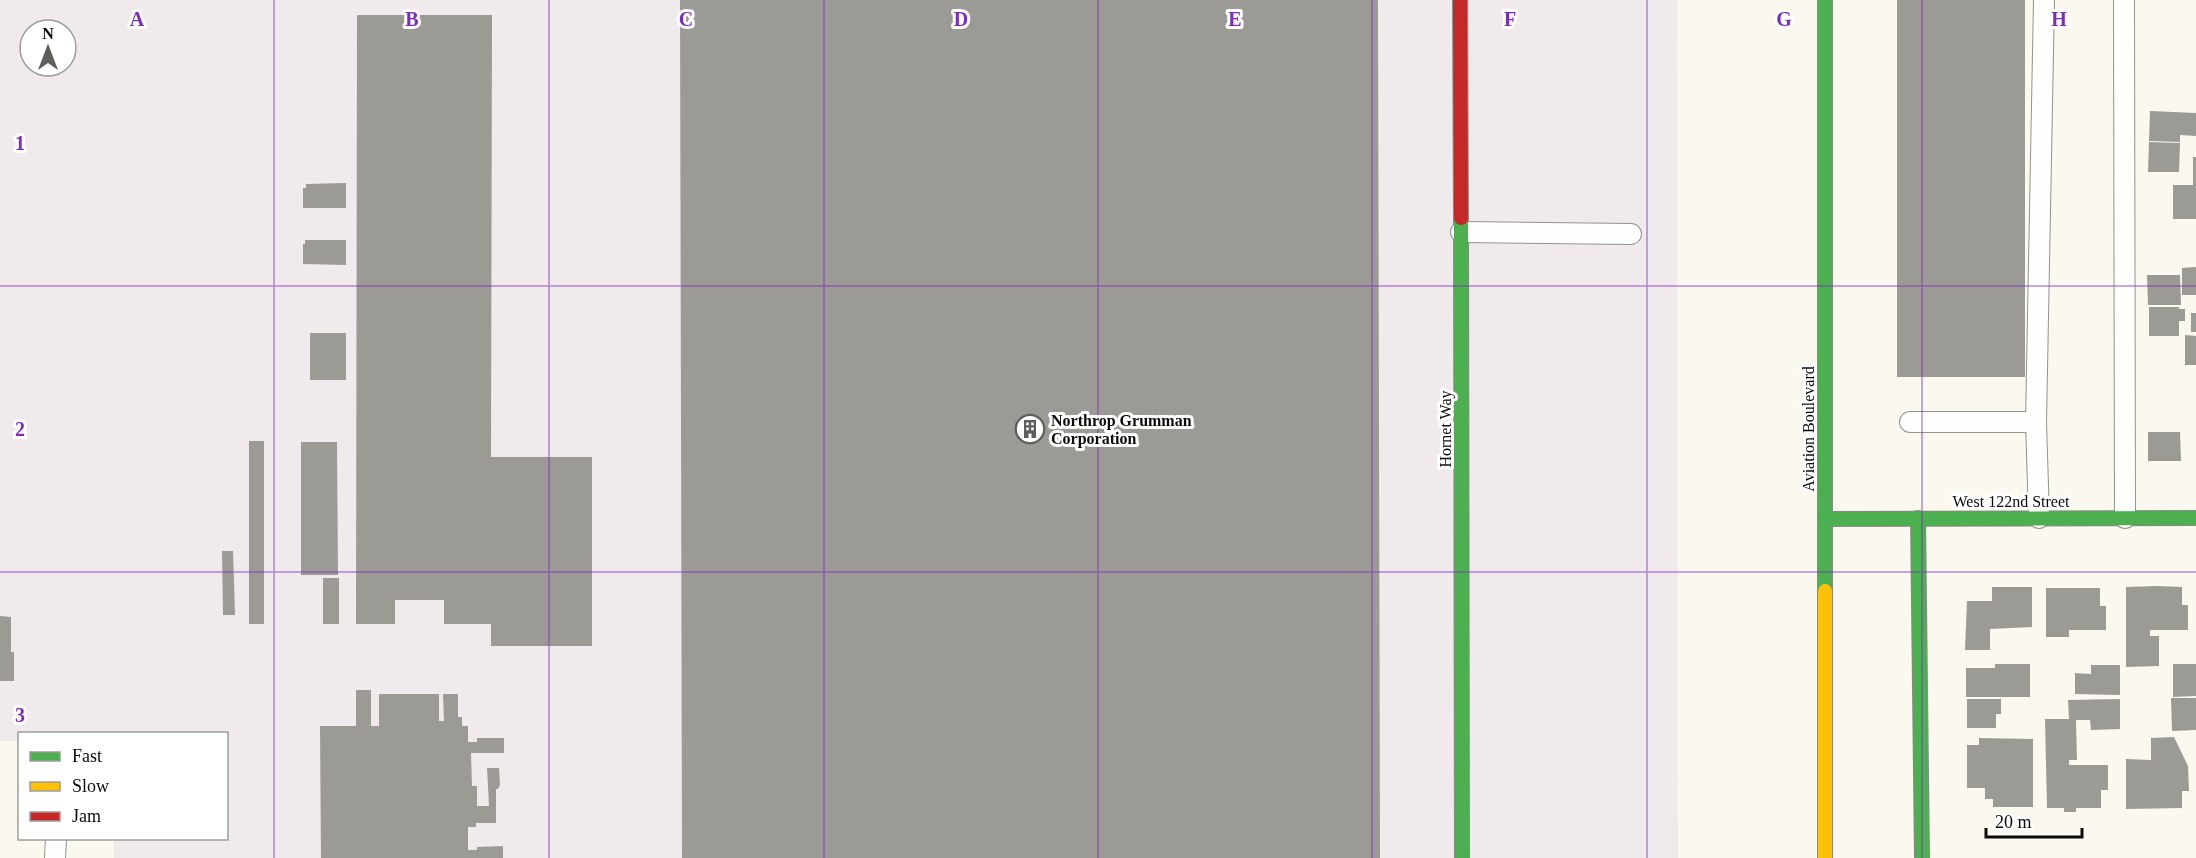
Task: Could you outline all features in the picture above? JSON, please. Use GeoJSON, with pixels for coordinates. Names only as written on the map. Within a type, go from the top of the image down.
{"type":"FeatureCollection","features":[{"type":"Feature","properties":{"kind":"street","name":"Hornet Way"},"geometry":{"type":"LineString","coordinates":[[1460,0],[1462,858]]}},
{"type":"Feature","properties":{"kind":"street","name":"Aviation Boulevard"},"geometry":{"type":"LineString","coordinates":[[1825,0],[1825,858]]}},
{"type":"Feature","properties":{"kind":"street"},"geometry":{"type":"LineString","coordinates":[[1918,518],[1922,858]]}},
{"type":"Feature","properties":{"kind":"street","name":"West 122nd Street"},"geometry":{"type":"LineString","coordinates":[[1825,519],[2196,518]]}},
{"type":"Feature","properties":{"kind":"lane"},"geometry":{"type":"LineString","coordinates":[[2039,518],[2036,422],[2044,0]]}},
{"type":"Feature","properties":{"kind":"lane"},"geometry":{"type":"LineString","coordinates":[[2124,0],[2125,518]]}},
{"type":"Feature","properties":{"kind":"lane"},"geometry":{"type":"LineString","coordinates":[[1461,232],[1631,234]]}},
{"type":"Feature","properties":{"kind":"lane"},"geometry":{"type":"LineString","coordinates":[[1910,422],[2036,422]]}},
{"type":"Feature","properties":{"kind":"lane"},"geometry":{"type":"LineString","coordinates":[[56,840],[56,858]]}},
{"type":"Feature","properties":{"kind":"shaded area"},"geometry":{"type":"Polygon","coordinates":[[[0,0],[1677,0],[1678,858],[114,858],[114,840],[228,840],[228,732],[18,732],[18,741],[0,741],[0,0]]]}},
{"type":"Feature","properties":{"kind":"building","name":"Northrop Grumman Corporation"},"geometry":{"type":"Polygon","coordinates":[[[680,0],[1378,0],[1380,858],[682,858],[680,0]]]}},
{"type":"Feature","properties":{"kind":"building"},"geometry":{"type":"Polygon","coordinates":[[[1897,0],[2025,0],[2025,377],[1897,377],[1897,0]]]}},
{"type":"Feature","properties":{"kind":"building"},"geometry":{"type":"Polygon","coordinates":[[[357,15],[492,15],[491,457],[592,457],[592,646],[491,646],[491,624],[444,624],[444,600],[395,600],[395,624],[356,624],[357,15]]]}},
{"type":"Feature","properties":{"kind":"building"},"geometry":{"type":"Polygon","coordinates":[[[2150,111],[2196,113],[2196,136],[2180,135],[2180,142],[2149,141],[2150,111]]]}},
{"type":"Feature","properties":{"kind":"building"},"geometry":{"type":"Polygon","coordinates":[[[2149,142],[2180,143],[2179,172],[2148,172],[2149,142]]]}},
{"type":"Feature","properties":{"kind":"building"},"geometry":{"type":"Polygon","coordinates":[[[2193,157],[2196,157],[2196,219],[2173,219],[2173,185],[2193,185],[2193,157]]]}},
{"type":"Feature","properties":{"kind":"building"},"geometry":{"type":"Polygon","coordinates":[[[346,183],[346,208],[303,208],[303,188],[306,188],[306,184],[346,183]]]}},
{"type":"Feature","properties":{"kind":"building"},"geometry":{"type":"Polygon","coordinates":[[[305,240],[346,240],[346,265],[303,264],[305,240]]]}},
{"type":"Feature","properties":{"kind":"building"},"geometry":{"type":"Polygon","coordinates":[[[2196,267],[2196,295],[2182,295],[2182,268],[2196,267]]]}},
{"type":"Feature","properties":{"kind":"building"},"geometry":{"type":"Polygon","coordinates":[[[2147,275],[2180,275],[2181,305],[2148,305],[2147,275]]]}},
{"type":"Feature","properties":{"kind":"building"},"geometry":{"type":"Polygon","coordinates":[[[2149,307],[2185,309],[2185,321],[2179,321],[2179,336],[2149,336],[2149,307]]]}},
{"type":"Feature","properties":{"kind":"building"},"geometry":{"type":"Polygon","coordinates":[[[2191,313],[2196,313],[2196,332],[2191,332],[2191,313]]]}},
{"type":"Feature","properties":{"kind":"building"},"geometry":{"type":"Polygon","coordinates":[[[310,333],[346,333],[346,380],[310,380],[310,333]]]}},
{"type":"Feature","properties":{"kind":"building"},"geometry":{"type":"Polygon","coordinates":[[[2185,335],[2196,336],[2196,365],[2185,365],[2185,335]]]}},
{"type":"Feature","properties":{"kind":"building"},"geometry":{"type":"Polygon","coordinates":[[[2148,432],[2180,432],[2181,461],[2148,461],[2148,432]]]}},
{"type":"Feature","properties":{"kind":"building"},"geometry":{"type":"Polygon","coordinates":[[[249,441],[264,441],[264,624],[249,624],[249,441]]]}},
{"type":"Feature","properties":{"kind":"building"},"geometry":{"type":"Polygon","coordinates":[[[301,442],[337,442],[338,575],[301,575],[301,442]]]}},
{"type":"Feature","properties":{"kind":"building"},"geometry":{"type":"Polygon","coordinates":[[[222,551],[233,551],[235,615],[223,615],[222,551]]]}},
{"type":"Feature","properties":{"kind":"building"},"geometry":{"type":"Polygon","coordinates":[[[323,578],[339,578],[339,624],[323,624],[323,578]]]}},
{"type":"Feature","properties":{"kind":"building"},"geometry":{"type":"Polygon","coordinates":[[[1992,587],[2032,587],[2032,627],[1990,629],[1990,650],[1965,650],[1967,601],[1992,601],[1992,587]]]}},
{"type":"Feature","properties":{"kind":"building"},"geometry":{"type":"Polygon","coordinates":[[[2126,587],[2182,587],[2182,605],[2188,605],[2188,630],[2150,630],[2150,636],[2159,636],[2159,666],[2126,667],[2126,587]]]}},
{"type":"Feature","properties":{"kind":"building"},"geometry":{"type":"Polygon","coordinates":[[[2046,588],[2100,588],[2100,606],[2106,606],[2106,630],[2069,630],[2069,637],[2046,637],[2046,588]]]}},
{"type":"Feature","properties":{"kind":"building"},"geometry":{"type":"Polygon","coordinates":[[[0,616],[11,617],[14,681],[0,681],[0,616]]]}},
{"type":"Feature","properties":{"kind":"building"},"geometry":{"type":"Polygon","coordinates":[[[1995,664],[2030,664],[2030,697],[1966,697],[1966,668],[1995,668],[1995,664]]]}},
{"type":"Feature","properties":{"kind":"building"},"geometry":{"type":"Polygon","coordinates":[[[2173,664],[2196,664],[2196,696],[2173,697],[2173,664]]]}},
{"type":"Feature","properties":{"kind":"building"},"geometry":{"type":"Polygon","coordinates":[[[2091,665],[2120,665],[2120,695],[2075,694],[2075,673],[2091,674],[2091,665]]]}},
{"type":"Feature","properties":{"kind":"building"},"geometry":{"type":"Polygon","coordinates":[[[356,690],[371,690],[371,726],[379,726],[379,694],[439,694],[439,721],[444,721],[443,694],[458,694],[458,717],[462,717],[462,726],[468,726],[468,742],[477,742],[477,738],[504,738],[504,753],[471,753],[472,786],[477,786],[477,806],[489,806],[487,768],[499,768],[500,785],[496,789],[496,823],[476,823],[476,827],[468,827],[468,850],[477,850],[477,847],[503,846],[503,858],[321,858],[320,726],[356,726],[356,690]]]}},
{"type":"Feature","properties":{"kind":"building"},"geometry":{"type":"Polygon","coordinates":[[[2171,698],[2196,698],[2196,730],[2172,731],[2171,698]]]}},
{"type":"Feature","properties":{"kind":"building"},"geometry":{"type":"Polygon","coordinates":[[[1967,699],[2001,699],[2001,714],[1996,714],[1996,728],[1967,728],[1967,699]]]}},
{"type":"Feature","properties":{"kind":"building"},"geometry":{"type":"Polygon","coordinates":[[[2120,699],[2120,729],[2091,730],[2090,720],[2076,720],[2077,760],[2069,760],[2069,765],[2108,765],[2108,790],[2101,790],[2101,808],[2076,808],[2076,812],[2064,812],[2064,808],[2047,808],[2045,719],[2069,719],[2068,700],[2120,699]]]}},
{"type":"Feature","properties":{"kind":"building"},"geometry":{"type":"Polygon","coordinates":[[[2174,737],[2188,766],[2189,791],[2182,791],[2182,808],[2126,809],[2126,759],[2151,760],[2151,738],[2174,737]]]}},
{"type":"Feature","properties":{"kind":"building"},"geometry":{"type":"Polygon","coordinates":[[[1979,738],[2033,739],[2033,807],[1993,807],[1993,799],[1985,799],[1985,788],[1967,788],[1967,745],[1979,745],[1979,738]]]}},
{"type":"Feature","properties":{"kind":"traffic: fast"},"geometry":{"type":"LineString","coordinates":[[1825,0],[1825,591]]}},
{"type":"Feature","properties":{"kind":"traffic: fast"},"geometry":{"type":"LineString","coordinates":[[1461,218],[1462,858]]}},
{"type":"Feature","properties":{"kind":"traffic: fast"},"geometry":{"type":"LineString","coordinates":[[1918,518],[1922,858]]}},
{"type":"Feature","properties":{"kind":"traffic: fast"},"geometry":{"type":"LineString","coordinates":[[1825,519],[2196,518]]}},
{"type":"Feature","properties":{"kind":"traffic: slow"},"geometry":{"type":"LineString","coordinates":[[1825,591],[1825,858]]}},
{"type":"Feature","properties":{"kind":"traffic: jam"},"geometry":{"type":"LineString","coordinates":[[1460,0],[1461,218]]}},
{"type":"Feature","properties":{"kind":"place","name":"Northrop Grumman Corporation"},"geometry":{"type":"Point","coordinates":[1030,429]}}]}
